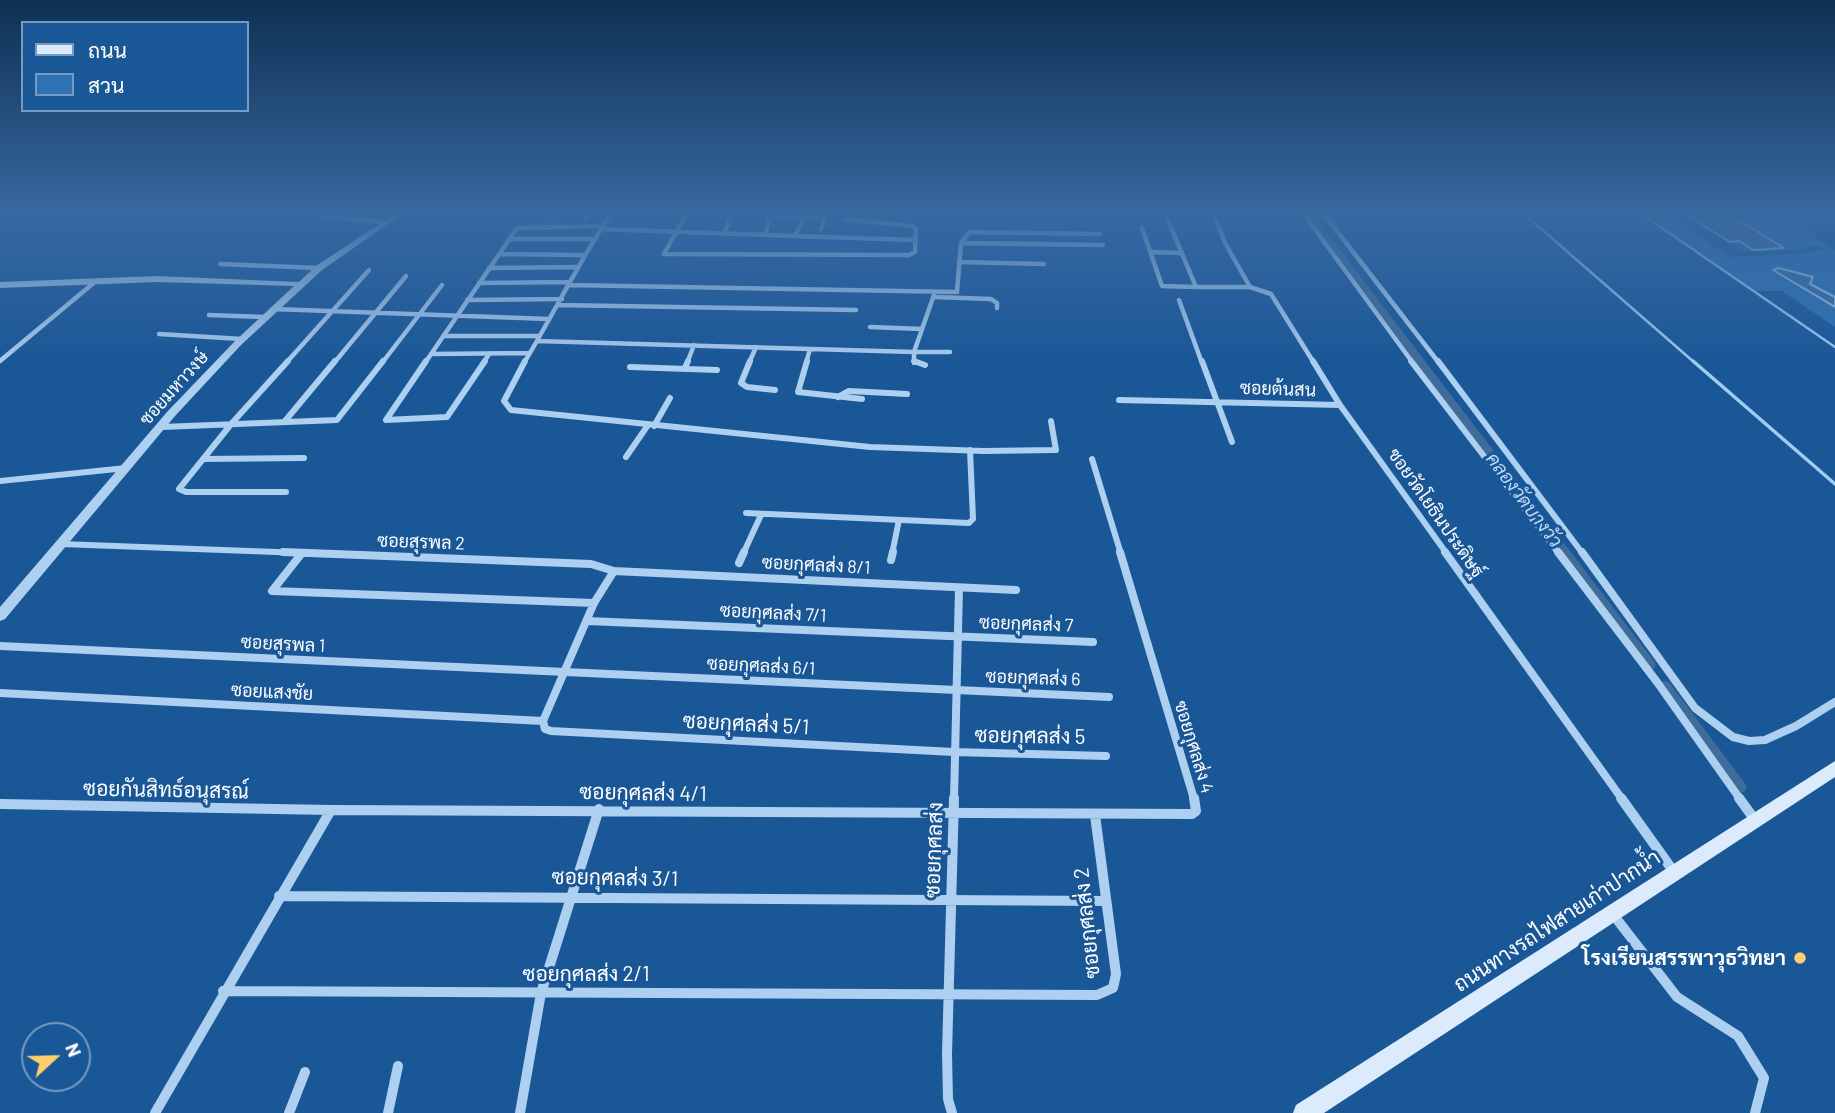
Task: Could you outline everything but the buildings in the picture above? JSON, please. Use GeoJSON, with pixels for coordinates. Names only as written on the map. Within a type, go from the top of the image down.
{"type":"FeatureCollection","features":[{"type":"Feature","properties":{"kind":"main road","name":"ถนนทางรถไฟสายเก่าปากน้ำ"},"geometry":{"type":"LineString","coordinates":[[1304,1113],[1835,768]]}},
{"type":"Feature","properties":{"kind":"street"},"geometry":{"type":"LineString","coordinates":[[243,265],[319,268]]}},
{"type":"Feature","properties":{"kind":"street","name":"ซอยมหาวงษ์"},"geometry":{"type":"LineString","coordinates":[[0,616],[126,468],[242,339],[299,284],[324,265]]}},
{"type":"Feature","properties":{"kind":"street"},"geometry":{"type":"LineString","coordinates":[[490,353],[448,416],[386,419],[491,265]]}},
{"type":"Feature","properties":{"kind":"street"},"geometry":{"type":"LineString","coordinates":[[935,295],[957,292],[959,265]]}},
{"type":"Feature","properties":{"kind":"street"},"geometry":{"type":"LineString","coordinates":[[1155,265],[1162,287],[1250,287],[1237,265]]}},
{"type":"Feature","properties":{"kind":"street"},"geometry":{"type":"LineString","coordinates":[[1186,265],[1196,287]]}},
{"type":"Feature","properties":{"kind":"street"},"geometry":{"type":"LineString","coordinates":[[1341,265],[1418,370],[1657,682],[1755,820]]}},
{"type":"Feature","properties":{"kind":"street"},"geometry":{"type":"LineString","coordinates":[[1363,265],[1504,446],[1695,708],[1713,726],[1734,738],[1755,743],[1773,739],[1835,702]]}},
{"type":"Feature","properties":{"kind":"street"},"geometry":{"type":"LineString","coordinates":[[489,268],[576,267],[560,302],[506,393],[504,401],[511,410],[847,445],[970,450],[1056,450],[1051,421]]}},
{"type":"Feature","properties":{"kind":"street"},"geometry":{"type":"LineString","coordinates":[[286,492],[181,491],[181,486],[232,423],[369,270]]}},
{"type":"Feature","properties":{"kind":"street"},"geometry":{"type":"LineString","coordinates":[[285,421],[406,276]]}},
{"type":"Feature","properties":{"kind":"street"},"geometry":{"type":"LineString","coordinates":[[0,285],[157,279],[299,284]]}},
{"type":"Feature","properties":{"kind":"street"},"geometry":{"type":"LineString","coordinates":[[0,361],[96,281]]}},
{"type":"Feature","properties":{"kind":"street"},"geometry":{"type":"LineString","coordinates":[[479,283],[935,295],[991,299],[997,308]]}},
{"type":"Feature","properties":{"kind":"street"},"geometry":{"type":"LineString","coordinates":[[162,427],[337,419],[442,285]]}},
{"type":"Feature","properties":{"kind":"street","name":"ซอยวัดโยธินประดิษฐ์"},"geometry":{"type":"LineString","coordinates":[[1250,287],[1271,294],[1340,405],[1675,873]]}},
{"type":"Feature","properties":{"kind":"street"},"geometry":{"type":"LineString","coordinates":[[925,365],[914,363],[914,352],[935,295]]}},
{"type":"Feature","properties":{"kind":"street"},"geometry":{"type":"LineString","coordinates":[[467,300],[856,310]]}},
{"type":"Feature","properties":{"kind":"street","name":"ซอยต้นสน"},"geometry":{"type":"LineString","coordinates":[[1179,300],[1232,442]]}},
{"type":"Feature","properties":{"kind":"street"},"geometry":{"type":"LineString","coordinates":[[209,315],[330,311],[549,319]]}},
{"type":"Feature","properties":{"kind":"street"},"geometry":{"type":"LineString","coordinates":[[870,327],[922,329]]}},
{"type":"Feature","properties":{"kind":"street"},"geometry":{"type":"LineString","coordinates":[[159,334],[242,339]]}},
{"type":"Feature","properties":{"kind":"street"},"geometry":{"type":"LineString","coordinates":[[443,336],[950,352]]}},
{"type":"Feature","properties":{"kind":"street"},"geometry":{"type":"LineString","coordinates":[[685,368],[694,345]]}},
{"type":"Feature","properties":{"kind":"street"},"geometry":{"type":"LineString","coordinates":[[756,347],[741,383],[747,387],[775,390]]}},
{"type":"Feature","properties":{"kind":"street"},"geometry":{"type":"LineString","coordinates":[[810,349],[798,392],[862,400]]}},
{"type":"Feature","properties":{"kind":"street"},"geometry":{"type":"LineString","coordinates":[[431,354],[530,353]]}},
{"type":"Feature","properties":{"kind":"street"},"geometry":{"type":"LineString","coordinates":[[630,367],[717,369]]}},
{"type":"Feature","properties":{"kind":"street"},"geometry":{"type":"LineString","coordinates":[[838,397],[849,391],[907,394]]}},
{"type":"Feature","properties":{"kind":"street"},"geometry":{"type":"LineString","coordinates":[[626,457],[670,398]]}},
{"type":"Feature","properties":{"kind":"street","name":"ซอยต้นสน"},"geometry":{"type":"LineString","coordinates":[[1119,400],[1216,400],[1340,405]]}},
{"type":"Feature","properties":{"kind":"street"},"geometry":{"type":"LineString","coordinates":[[746,513],[972,521],[970,450]]}},
{"type":"Feature","properties":{"kind":"street"},"geometry":{"type":"LineString","coordinates":[[202,459],[304,458]]}},
{"type":"Feature","properties":{"kind":"street","name":"ซอยกุศลส่ง 4"},"geometry":{"type":"LineString","coordinates":[[954,814],[1187,815],[1196,809],[1092,459]]}},
{"type":"Feature","properties":{"kind":"street"},"geometry":{"type":"LineString","coordinates":[[0,481],[126,468]]}},
{"type":"Feature","properties":{"kind":"street"},"geometry":{"type":"LineString","coordinates":[[739,563],[761,514]]}},
{"type":"Feature","properties":{"kind":"street"},"geometry":{"type":"LineString","coordinates":[[891,560],[899,520]]}},
{"type":"Feature","properties":{"kind":"street","name":"ซอยสุรพล 2"},"geometry":{"type":"LineString","coordinates":[[61,544],[591,564],[614,571]]}},
{"type":"Feature","properties":{"kind":"street"},"geometry":{"type":"LineString","coordinates":[[302,553],[272,591],[594,603]]}},
{"type":"Feature","properties":{"kind":"street"},"geometry":{"type":"LineString","coordinates":[[543,721],[594,603],[614,571]]}},
{"type":"Feature","properties":{"kind":"street","name":"ซอยกุศลส่ง 8/1"},"geometry":{"type":"LineString","coordinates":[[614,571],[1016,590]]}},
{"type":"Feature","properties":{"kind":"street","name":"ซอยกุศลส่ง"},"geometry":{"type":"LineString","coordinates":[[952,1113],[948,1099],[948,994],[959,588]]}},
{"type":"Feature","properties":{"kind":"street","name":"ซอยกุศลส่ง 7/1"},"geometry":{"type":"LineString","coordinates":[[587,621],[957,637]]}},
{"type":"Feature","properties":{"kind":"street","name":"ซอยกุศลส่ง 7"},"geometry":{"type":"LineString","coordinates":[[957,637],[1093,642]]}},
{"type":"Feature","properties":{"kind":"street","name":"ซอยสุรพล 1"},"geometry":{"type":"LineString","coordinates":[[0,646],[565,673]]}},
{"type":"Feature","properties":{"kind":"street","name":"ซอยกุศลส่ง 6/1"},"geometry":{"type":"LineString","coordinates":[[565,673],[956,691]]}},
{"type":"Feature","properties":{"kind":"street","name":"ซอยกุศลส่ง 6"},"geometry":{"type":"LineString","coordinates":[[956,691],[1109,696]]}},
{"type":"Feature","properties":{"kind":"street","name":"ซอยแสงชัย"},"geometry":{"type":"LineString","coordinates":[[0,694],[543,721]]}},
{"type":"Feature","properties":{"kind":"street","name":"ซอยกุศลส่ง 5/1"},"geometry":{"type":"LineString","coordinates":[[543,721],[545,729],[551,731],[954,752]]}},
{"type":"Feature","properties":{"kind":"street","name":"ซอยกุศลส่ง 5"},"geometry":{"type":"LineString","coordinates":[[954,752],[1106,756]]}},
{"type":"Feature","properties":{"kind":"street","name":"ซอยกันสิทธ์อนุสรณ์"},"geometry":{"type":"LineString","coordinates":[[0,804],[331,810]]}},
{"type":"Feature","properties":{"kind":"street"},"geometry":{"type":"LineString","coordinates":[[520,1113],[541,993],[599,809]]}},
{"type":"Feature","properties":{"kind":"street","name":"ซอยกุศลส่ง 4/1"},"geometry":{"type":"LineString","coordinates":[[331,810],[599,809],[954,814]]}},
{"type":"Feature","properties":{"kind":"street"},"geometry":{"type":"LineString","coordinates":[[155,1113],[223,991],[331,810]]}},
{"type":"Feature","properties":{"kind":"street","name":"ซอยกุศลส่ง 2"},"geometry":{"type":"LineString","coordinates":[[948,994],[1097,995],[1113,988],[1116,974],[1095,815]]}},
{"type":"Feature","properties":{"kind":"street","name":"ซอยกุศลส่ง 3/1"},"geometry":{"type":"LineString","coordinates":[[279,896],[1105,901]]}},
{"type":"Feature","properties":{"kind":"street"},"geometry":{"type":"LineString","coordinates":[[1612,913],[1677,997],[1738,1036],[1764,1078],[1755,1113]]}},
{"type":"Feature","properties":{"kind":"street","name":"ซอยกุศลส่ง 2/1"},"geometry":{"type":"LineString","coordinates":[[223,991],[948,994]]}},
{"type":"Feature","properties":{"kind":"street"},"geometry":{"type":"LineString","coordinates":[[387,1113],[398,1066]]}},
{"type":"Feature","properties":{"kind":"street"},"geometry":{"type":"LineString","coordinates":[[289,1113],[304,1072]]}},
{"type":"Feature","properties":{"kind":"green space"},"geometry":{"type":"Polygon","coordinates":[[[1718,265],[1835,265],[1835,327],[1782,291],[1756,291],[1718,265]]]}},
{"type":"Feature","properties":{"kind":"shaded area"},"geometry":{"type":"Polygon","coordinates":[[[1779,268],[1813,277],[1810,284],[1835,297],[1835,307],[1773,270],[1779,268]]]}},
{"type":"Feature","properties":{"kind":"waterway","name":"คลองวัดบางวัว"},"geometry":{"type":"LineString","coordinates":[[1347,265],[1649,665]]}},
{"type":"Feature","properties":{"kind":"waterway"},"geometry":{"type":"LineString","coordinates":[[1583,265],[1695,363]]}},
{"type":"Feature","properties":{"kind":"waterway"},"geometry":{"type":"LineString","coordinates":[[1716,265],[1835,347]]}},
{"type":"Feature","properties":{"kind":"waterway"},"geometry":{"type":"LineString","coordinates":[[1693,361],[1835,484]]}},
{"type":"Feature","properties":{"kind":"waterway","name":"คลองวัดบางวัว"},"geometry":{"type":"LineString","coordinates":[[1664,686],[1739,787]]}},
{"type":"Feature","properties":{"kind":"place","name":"โรงเรียนสรรพาวุธวิทยา"},"geometry":{"type":"Point","coordinates":[1800,958]}}]}
